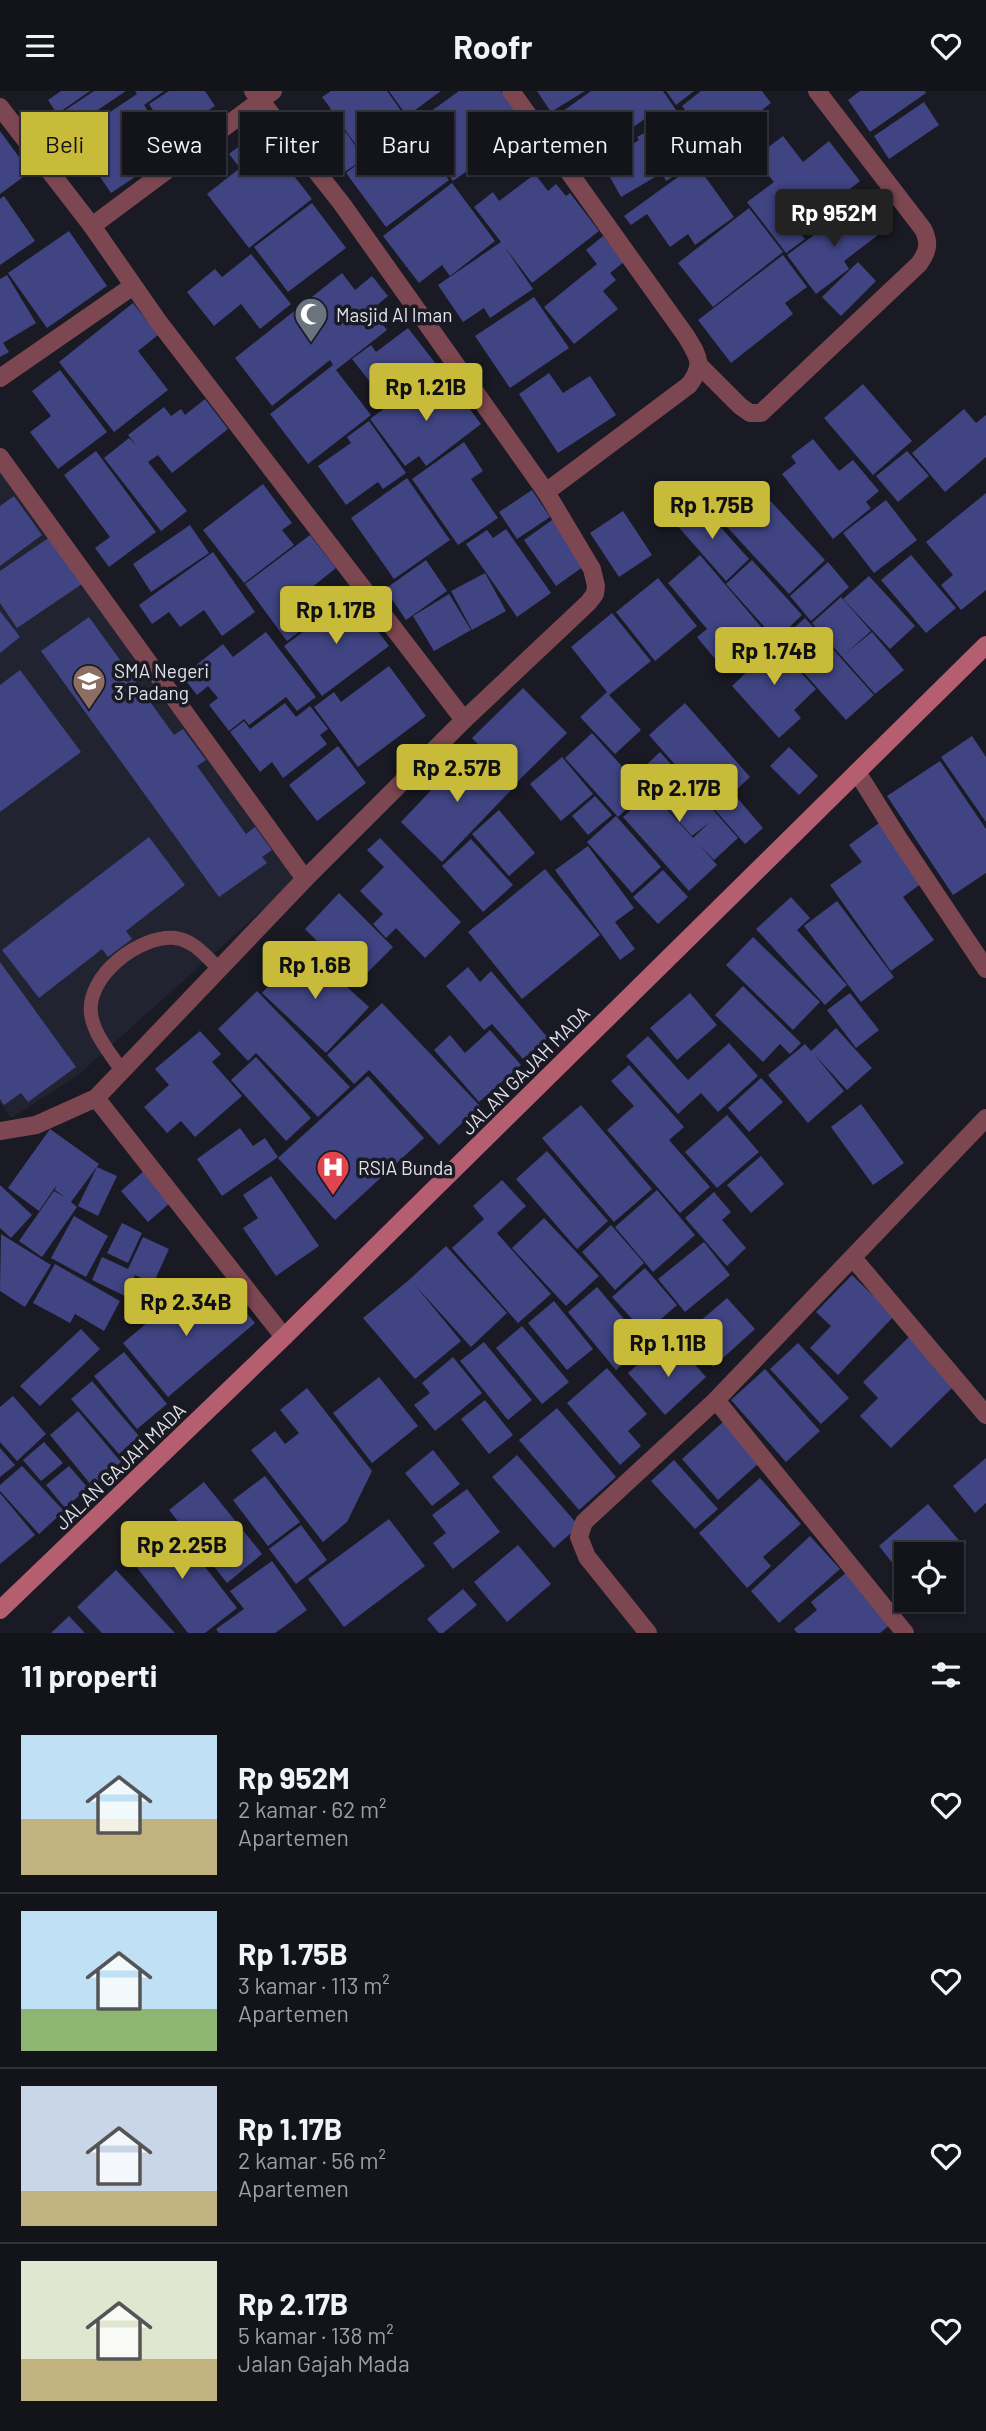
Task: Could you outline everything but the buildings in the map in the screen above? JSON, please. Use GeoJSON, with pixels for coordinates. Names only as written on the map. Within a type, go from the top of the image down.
{"type":"FeatureCollection","features":[{"type":"Feature","properties":{"kind":"main road","name":"JALAN GAJAH MADA"},"geometry":{"type":"LineString","coordinates":[[0,1610],[284,1337],[986,645]]}},
{"type":"Feature","properties":{"kind":"street"},"geometry":{"type":"LineString","coordinates":[[511,91],[686,336],[697,355],[699,365],[697,374],[689,385],[546,492]]}},
{"type":"Feature","properties":{"kind":"street"},"geometry":{"type":"LineString","coordinates":[[699,365],[740,406],[750,413],[761,413],[919,264],[928,252],[928,240],[923,229],[817,91]]}},
{"type":"Feature","properties":{"kind":"street"},"geometry":{"type":"LineString","coordinates":[[0,1131],[36,1125],[96,1098],[305,879],[594,594],[596,586],[592,569],[546,492],[262,94],[92,226]]}},
{"type":"Feature","properties":{"kind":"street"},"geometry":{"type":"LineString","coordinates":[[0,107],[92,226],[158,321],[464,720]]}},
{"type":"Feature","properties":{"kind":"street"},"geometry":{"type":"LineString","coordinates":[[0,378],[133,286]]}},
{"type":"Feature","properties":{"kind":"street"},"geometry":{"type":"LineString","coordinates":[[0,457],[305,879]]}},
{"type":"Feature","properties":{"kind":"street"},"geometry":{"type":"LineString","coordinates":[[858,772],[897,836],[986,969]]}},
{"type":"Feature","properties":{"kind":"street"},"geometry":{"type":"LineString","coordinates":[[96,1098],[284,1337]]}},
{"type":"Feature","properties":{"kind":"street"},"geometry":{"type":"LineString","coordinates":[[648,1633],[587,1557],[579,1537],[584,1522],[716,1400],[986,1118]]}},
{"type":"Feature","properties":{"kind":"street"},"geometry":{"type":"LineString","coordinates":[[853,1258],[986,1415]]}},
{"type":"Feature","properties":{"kind":"street"},"geometry":{"type":"LineString","coordinates":[[716,1400],[905,1633]]}},
{"type":"Feature","properties":{"kind":"lane"},"geometry":{"type":"LineString","coordinates":[[122,1071],[95,1029],[91,1013],[91,996],[98,981],[111,966],[148,943],[176,938],[190,943],[218,968]]}},
{"type":"Feature","properties":{"kind":"shaded area","name":"SMA Negeri 3 Padang"},"geometry":{"type":"Polygon","coordinates":[[[0,469],[298,878],[77,1076],[11,1118],[0,1103],[0,469]]]}},
{"type":"Feature","properties":{"kind":"place","name":"Masjid Al Iman"},"geometry":{"type":"Point","coordinates":[311,344]}},
{"type":"Feature","properties":{"kind":"place","name":"SMA Negeri 3 Padang"},"geometry":{"type":"Point","coordinates":[89,711]}},
{"type":"Feature","properties":{"kind":"place","name":"RSIA Bunda"},"geometry":{"type":"Point","coordinates":[333,1197]}}]}
